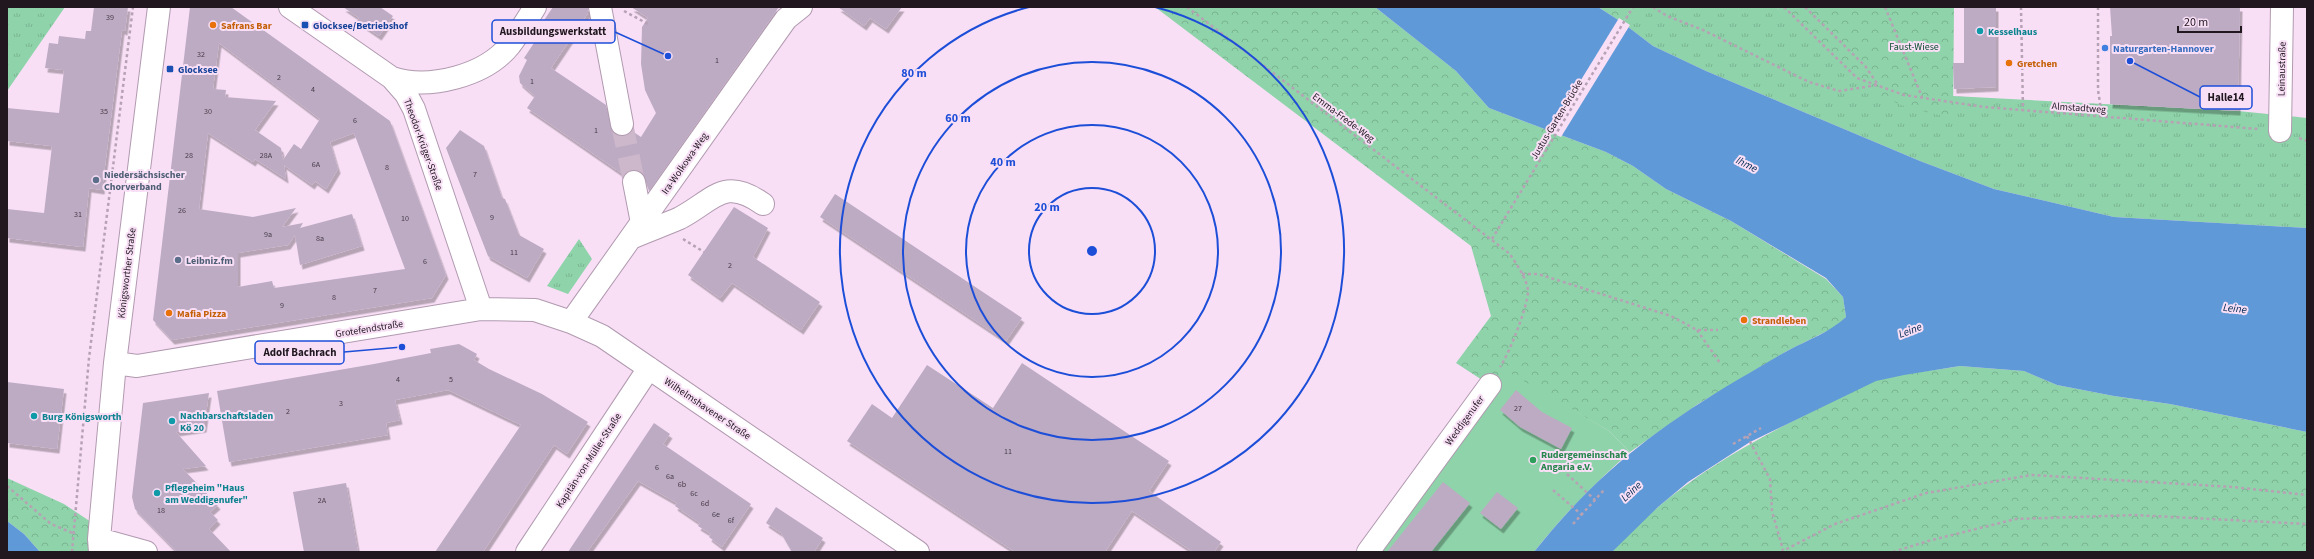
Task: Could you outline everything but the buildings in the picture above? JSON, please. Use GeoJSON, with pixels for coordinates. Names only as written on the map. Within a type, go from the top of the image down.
{"type":"FeatureCollection","features":[{"type":"Feature","properties":{"kind":"street","name":"Königsworther Straße"},"geometry":{"type":"LineString","coordinates":[[97,548],[115,363],[159,7]]}},
{"type":"Feature","properties":{"kind":"street","name":"Theodor-Krüger-Straße"},"geometry":{"type":"LineString","coordinates":[[290,7],[392,78],[406,94],[414,109],[481,309]]}},
{"type":"Feature","properties":{"kind":"street"},"geometry":{"type":"LineString","coordinates":[[392,78],[404,82],[430,82],[464,74],[482,66],[496,58],[510,45],[535,7]]}},
{"type":"Feature","properties":{"kind":"street"},"geometry":{"type":"LineString","coordinates":[[600,7],[622,124]]}},
{"type":"Feature","properties":{"kind":"street","name":"Ira-Wolkowa-Weg"},"geometry":{"type":"LineString","coordinates":[[571,322],[786,19],[801,7]]}},
{"type":"Feature","properties":{"kind":"street","name":"Leinaustraße"},"geometry":{"type":"LineString","coordinates":[[2280,131],[2282,7]]}},
{"type":"Feature","properties":{"kind":"street"},"geometry":{"type":"LineString","coordinates":[[634,182],[636,230],[682,217],[721,193],[742,191],[763,204]]}},
{"type":"Feature","properties":{"kind":"street","name":"Grotefendstraße"},"geometry":{"type":"LineString","coordinates":[[115,363],[137,366],[481,309]]}},
{"type":"Feature","properties":{"kind":"street","name":"Wilhelmshavener Straße"},"geometry":{"type":"LineString","coordinates":[[481,309],[535,310],[571,322],[602,336],[918,552]]}},
{"type":"Feature","properties":{"kind":"street","name":"Kapitän-von-Müller-Straße"},"geometry":{"type":"LineString","coordinates":[[527,552],[649,368]]}},
{"type":"Feature","properties":{"kind":"street","name":"Weddigenufer"},"geometry":{"type":"LineString","coordinates":[[1368,552],[1490,385]]}},
{"type":"Feature","properties":{"kind":"street"},"geometry":{"type":"LineString","coordinates":[[97,548],[146,552]]}},
{"type":"Feature","properties":{"kind":"path"},"geometry":{"type":"LineString","coordinates":[[72,552],[89,358],[133,7]]}},
{"type":"Feature","properties":{"kind":"path"},"geometry":{"type":"LineString","coordinates":[[621,7],[622,10],[648,24]]}},
{"type":"Feature","properties":{"kind":"path","name":"Emma-Frede-Weg"},"geometry":{"type":"LineString","coordinates":[[1187,7],[1492,239]]}},
{"type":"Feature","properties":{"kind":"path","name":"Justus-Garten-Brücke"},"geometry":{"type":"LineString","coordinates":[[1492,239],[1633,7]]}},
{"type":"Feature","properties":{"kind":"path"},"geometry":{"type":"LineString","coordinates":[[1653,7],[1667,16],[1703,30],[1809,82],[1839,90],[1878,85],[1866,67],[1805,7]]}},
{"type":"Feature","properties":{"kind":"path","name":"Almstadtweg"},"geometry":{"type":"LineString","coordinates":[[1784,7],[1858,78],[1904,95],[1984,107],[2280,131]]}},
{"type":"Feature","properties":{"kind":"path"},"geometry":{"type":"LineString","coordinates":[[1885,7],[1922,98]]}},
{"type":"Feature","properties":{"kind":"path"},"geometry":{"type":"LineString","coordinates":[[2021,7],[2023,110]]}},
{"type":"Feature","properties":{"kind":"path"},"geometry":{"type":"LineString","coordinates":[[2098,7],[2098,90],[2102,116]]}},
{"type":"Feature","properties":{"kind":"path","name":"Weddigenufer"},"geometry":{"type":"LineString","coordinates":[[1490,385],[1506,358],[1524,307],[1528,290],[1522,274],[1510,254],[1492,239]]}},
{"type":"Feature","properties":{"kind":"path"},"geometry":{"type":"LineString","coordinates":[[1522,274],[1538,274],[1671,316],[1697,330],[1720,363]]}},
{"type":"Feature","properties":{"kind":"path"},"geometry":{"type":"LineString","coordinates":[[1697,330],[1718,330]]}},
{"type":"Feature","properties":{"kind":"path"},"geometry":{"type":"LineString","coordinates":[[1733,444],[1761,428]]}},
{"type":"Feature","properties":{"kind":"path"},"geometry":{"type":"LineString","coordinates":[[1747,436],[1770,478],[1772,511],[1782,552],[1835,524],[1926,493],[2032,474],[2233,487],[2307,495]]}},
{"type":"Feature","properties":{"kind":"path"},"geometry":{"type":"LineString","coordinates":[[1567,474],[1595,500]]}},
{"type":"Feature","properties":{"kind":"path"},"geometry":{"type":"LineString","coordinates":[[7,486],[51,524],[74,534],[97,548]]}},
{"type":"Feature","properties":{"kind":"path"},"geometry":{"type":"LineString","coordinates":[[1553,490],[1582,515]]}},
{"type":"Feature","properties":{"kind":"path"},"geometry":{"type":"LineString","coordinates":[[1573,524],[1604,490]]}},
{"type":"Feature","properties":{"kind":"path"},"geometry":{"type":"LineString","coordinates":[[1893,552],[2016,519],[2134,515],[2307,524]]}},
{"type":"Feature","properties":{"kind":"green space"},"geometry":{"type":"Polygon","coordinates":[[[7,7],[65,7],[7,91],[7,7]]]}},
{"type":"Feature","properties":{"kind":"green space"},"geometry":{"type":"Polygon","coordinates":[[[1155,7],[1375,7],[1456,71],[1489,108],[1606,152],[1633,166],[1666,189],[1731,221],[1826,279],[1843,297],[1846,317],[1835,327],[1787,351],[1698,404],[1630,452],[1609,431],[1508,373],[1496,389],[1456,363],[1491,316],[1471,246],[1155,7]]]}},
{"type":"Feature","properties":{"kind":"green space"},"geometry":{"type":"Polygon","coordinates":[[[1598,7],[1632,7],[1623,23],[1598,7]]]}},
{"type":"Feature","properties":{"kind":"green space"},"geometry":{"type":"Polygon","coordinates":[[[1632,7],[1776,7],[1796,25],[1953,117],[1953,96],[2238,111],[2307,118],[2307,228],[2114,217],[1994,189],[1920,161],[1706,71],[1653,46],[1623,23],[1632,7]]]}},
{"type":"Feature","properties":{"kind":"green space","name":"Faust-Wiese"},"geometry":{"type":"Polygon","coordinates":[[[1776,7],[1954,7],[1953,118],[1909,108],[1872,93],[1853,81],[1776,7]]]}},
{"type":"Feature","properties":{"kind":"green space"},"geometry":{"type":"Polygon","coordinates":[[[579,239],[592,259],[568,294],[547,286],[579,239]]]}},
{"type":"Feature","properties":{"kind":"green space"},"geometry":{"type":"Polygon","coordinates":[[[1960,366],[2024,371],[2057,385],[2114,396],[2170,404],[2307,432],[2307,552],[1612,552],[1658,507],[1682,488],[1735,453],[1790,422],[1854,389],[1876,380],[1960,366]]]}},
{"type":"Feature","properties":{"kind":"green space","name":"Rudergemeinschaft Angaria e.V."},"geometry":{"type":"Polygon","coordinates":[[[1508,372],[1609,431],[1630,452],[1556,525],[1534,552],[1378,552],[1508,372]]]}},
{"type":"Feature","properties":{"kind":"green space"},"geometry":{"type":"Polygon","coordinates":[[[7,478],[64,504],[136,552],[40,552],[24,534],[7,521],[7,478]]]}},
{"type":"Feature","properties":{"kind":"water"},"geometry":{"type":"Polygon","coordinates":[[[1375,7],[1598,7],[1623,23],[1653,46],[1706,71],[1920,161],[1994,189],[2114,217],[2307,228],[2307,432],[2170,404],[2114,396],[2057,385],[2024,371],[1960,366],[1876,381],[1750,442],[1688,482],[1658,507],[1612,552],[1534,552],[1580,500],[1603,477],[1653,435],[1709,397],[1783,353],[1826,331],[1840,322],[1846,317],[1843,297],[1826,278],[1731,221],[1666,189],[1633,166],[1606,152],[1489,108],[1456,71],[1375,7]]]}},
{"type":"Feature","properties":{"kind":"water"},"geometry":{"type":"Polygon","coordinates":[[[7,521],[24,534],[40,552],[7,552],[7,521]]]}},
{"type":"Feature","properties":{"kind":"pier"},"geometry":{"type":"Polygon","coordinates":[[[1619,18],[1630,25],[1561,137],[1549,132],[1619,18]]]}},
{"type":"Feature","properties":{"kind":"tunnel"},"geometry":{"type":"LineString","coordinates":[[622,124],[634,182]]}},
{"type":"Feature","properties":{"kind":"place","name":"Safrans Bar"},"geometry":{"type":"Point","coordinates":[213,25]}},
{"type":"Feature","properties":{"kind":"place","name":"Glocksee/Betriebshof"},"geometry":{"type":"Point","coordinates":[305,25]}},
{"type":"Feature","properties":{"kind":"place","name":"Kesselhaus"},"geometry":{"type":"Point","coordinates":[1980,31]}},
{"type":"Feature","properties":{"kind":"place","name":"Naturgarten-Hannover"},"geometry":{"type":"Point","coordinates":[2105,48]}},
{"type":"Feature","properties":{"kind":"place","name":"Ausbildungswerkstatt"},"geometry":{"type":"Point","coordinates":[668,56]}},
{"type":"Feature","properties":{"kind":"place","name":"Halle14"},"geometry":{"type":"Point","coordinates":[2130,61]}},
{"type":"Feature","properties":{"kind":"place","name":"Gretchen"},"geometry":{"type":"Point","coordinates":[2009,63]}},
{"type":"Feature","properties":{"kind":"place","name":"Glocksee"},"geometry":{"type":"Point","coordinates":[170,69]}},
{"type":"Feature","properties":{"kind":"place","name":"Niedersächsischer Chorverband"},"geometry":{"type":"Point","coordinates":[96,180]}},
{"type":"Feature","properties":{"kind":"place","name":"Leibniz.fm"},"geometry":{"type":"Point","coordinates":[178,260]}},
{"type":"Feature","properties":{"kind":"place","name":"Mafia Pizza"},"geometry":{"type":"Point","coordinates":[169,313]}},
{"type":"Feature","properties":{"kind":"place","name":"Strandleben"},"geometry":{"type":"Point","coordinates":[1744,320]}},
{"type":"Feature","properties":{"kind":"place","name":"Adolf Bachrach"},"geometry":{"type":"Point","coordinates":[402,347]}},
{"type":"Feature","properties":{"kind":"place","name":"Burg Königsworth"},"geometry":{"type":"Point","coordinates":[34,416]}},
{"type":"Feature","properties":{"kind":"place","name":"Nachbarschaftsladen Kö 20"},"geometry":{"type":"Point","coordinates":[172,421]}},
{"type":"Feature","properties":{"kind":"place","name":"Rudergemeinschaft Angaria e.V."},"geometry":{"type":"Point","coordinates":[1533,460]}},
{"type":"Feature","properties":{"kind":"place","name":"Pflegeheim \"Haus am Weddigenufer\""},"geometry":{"type":"Point","coordinates":[157,493]}},
{"type":"Feature","properties":{"kind":"water label","name":"Ihme"},"geometry":{"type":"Point","coordinates":[1747,164]}},
{"type":"Feature","properties":{"kind":"water label","name":"Leine"},"geometry":{"type":"Point","coordinates":[2235,308]}},
{"type":"Feature","properties":{"kind":"water label","name":"Leine"},"geometry":{"type":"Point","coordinates":[1910,330]}},
{"type":"Feature","properties":{"kind":"water label","name":"Leine"},"geometry":{"type":"Point","coordinates":[1631,491]}}]}
